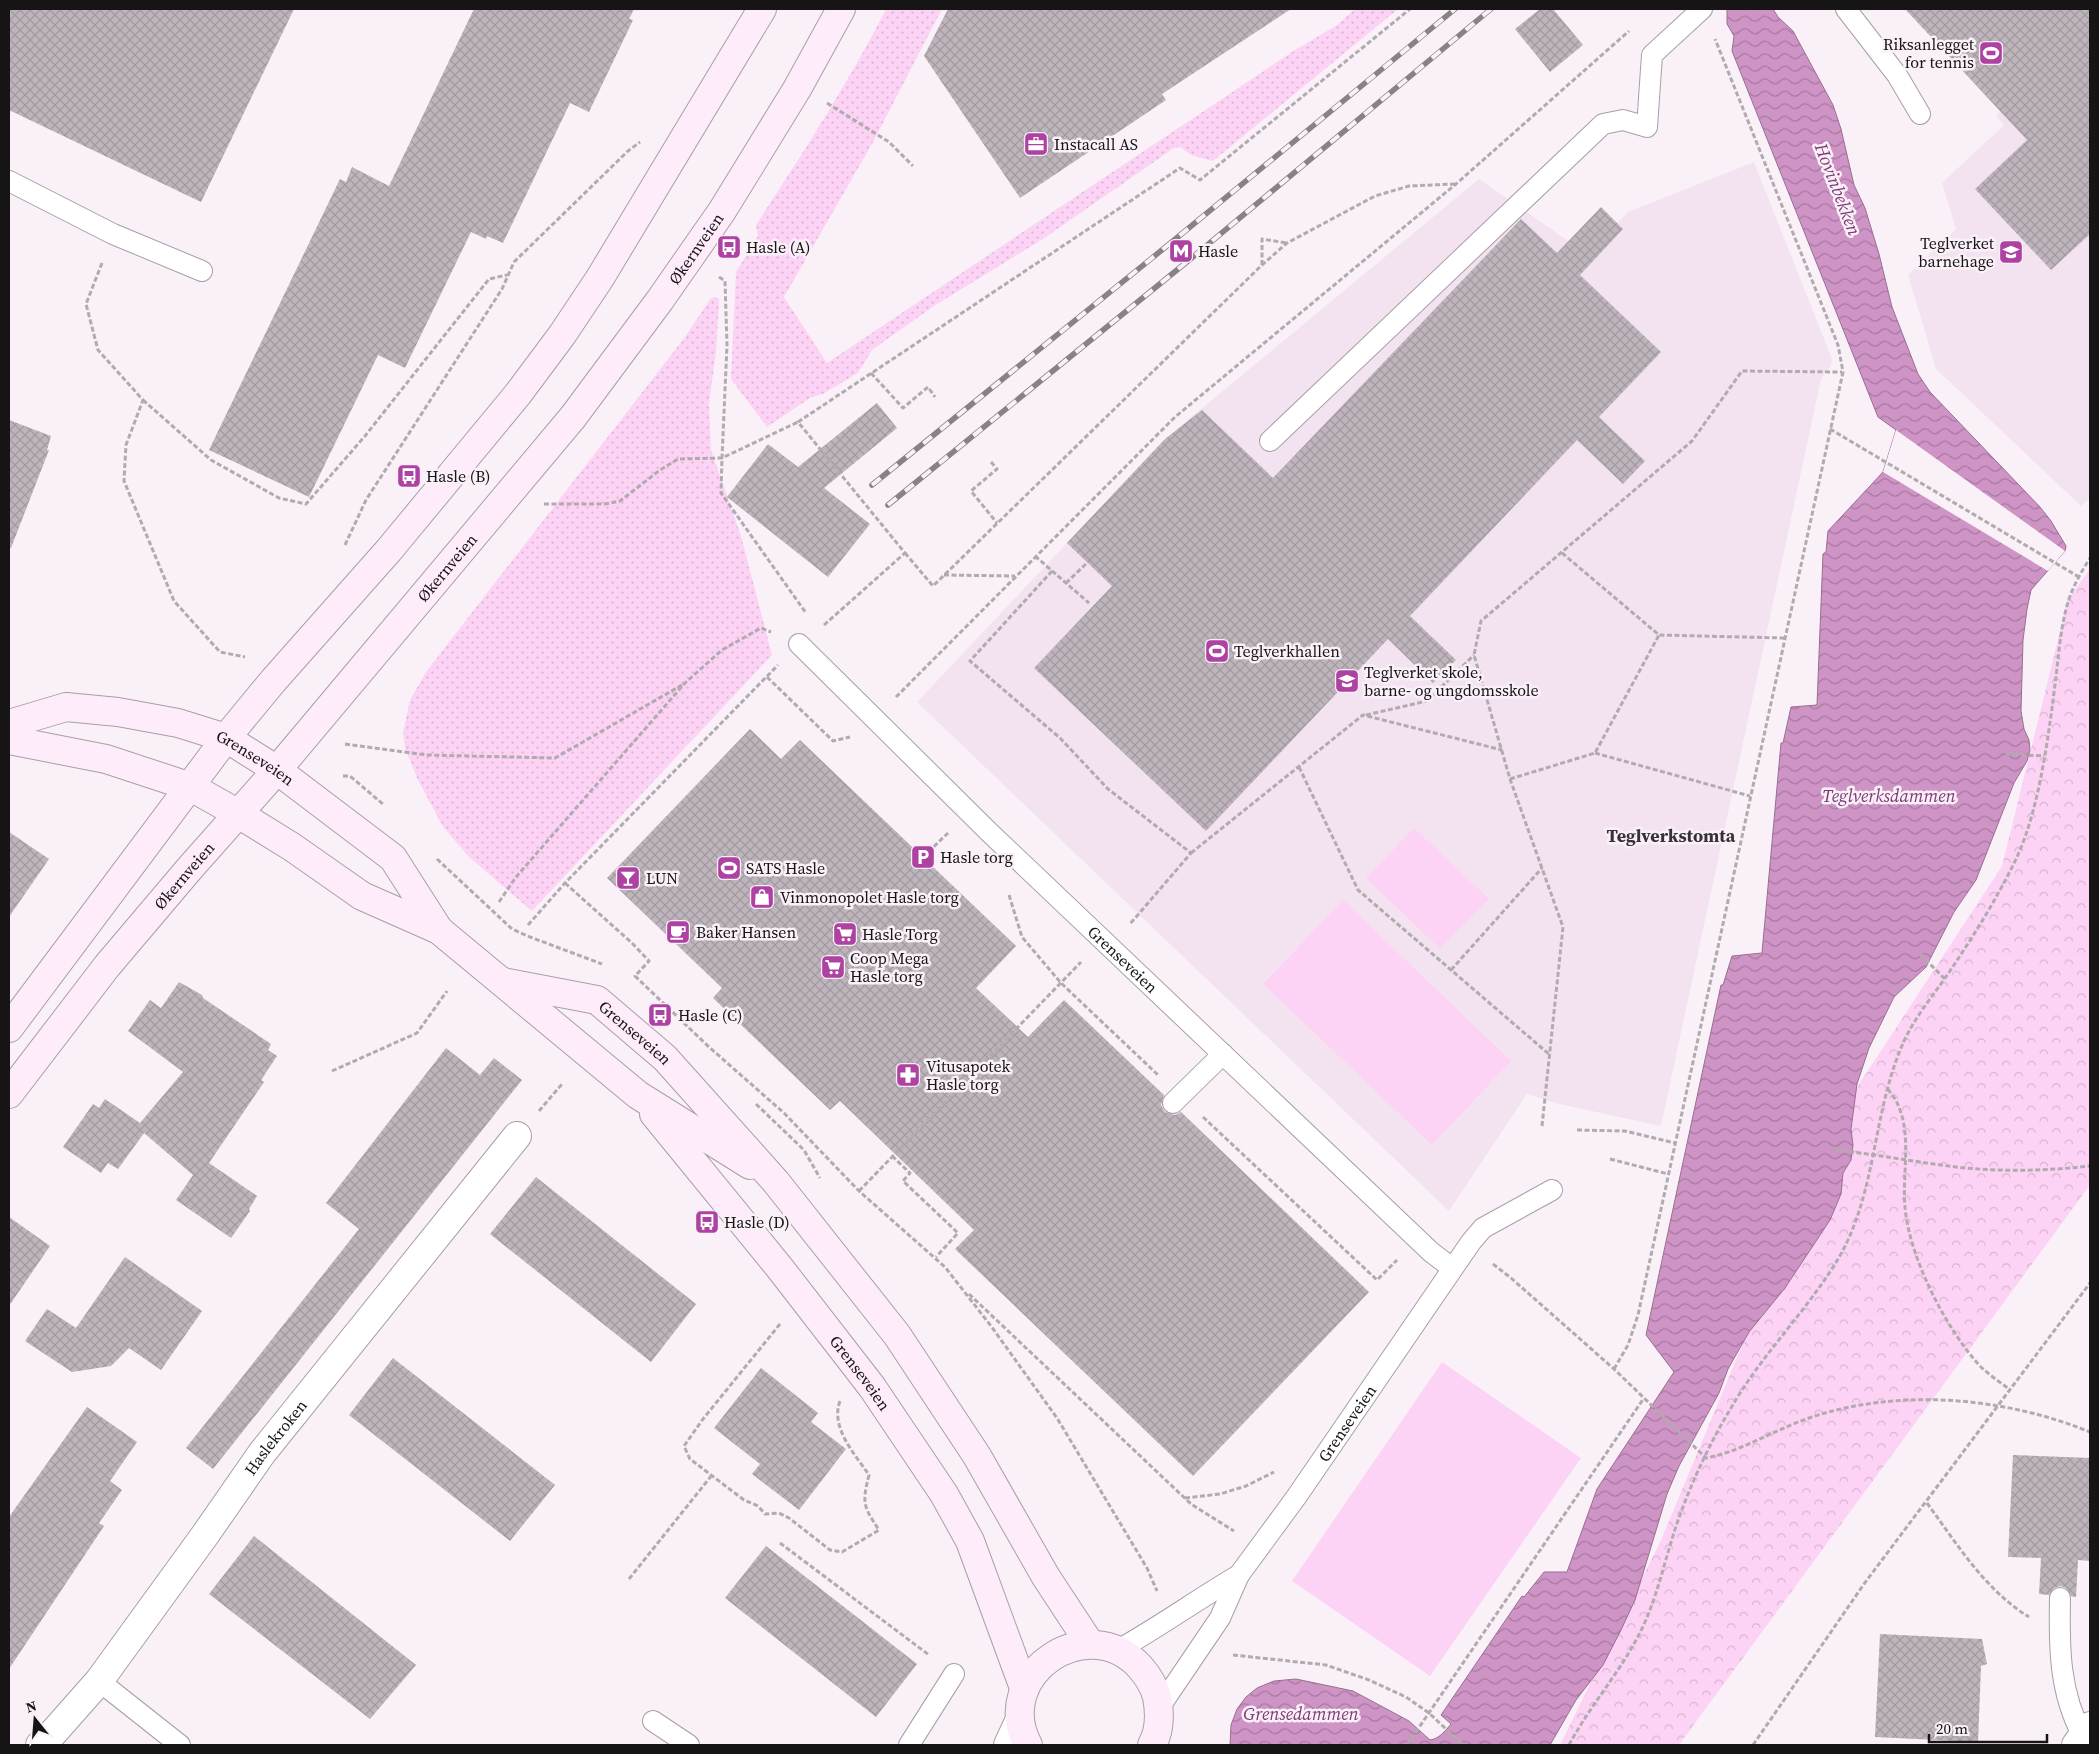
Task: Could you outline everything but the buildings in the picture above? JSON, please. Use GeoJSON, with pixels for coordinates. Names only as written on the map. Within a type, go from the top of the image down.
{"type":"FeatureCollection","features":[{"type":"Feature","properties":{"kind":"main road"},"geometry":{"type":"LineString","coordinates":[[9,1028],[226,738],[459,467],[518,394],[562,335],[644,207],[762,9]]}},
{"type":"Feature","properties":{"kind":"main road","name":"Økernveien"},"geometry":{"type":"LineString","coordinates":[[9,1094],[107,966],[277,770],[573,417],[660,300],[722,211],[766,142],[840,9]]}},
{"type":"Feature","properties":{"kind":"main road","name":"Grenseveien"},"geometry":{"type":"LineString","coordinates":[[9,724],[66,707],[118,712],[178,724],[226,738],[277,770],[393,858],[439,930]]}},
{"type":"Feature","properties":{"kind":"main road","name":"Grenseveien"},"geometry":{"type":"LineString","coordinates":[[9,740],[106,759],[191,787],[292,848],[362,896],[439,930],[638,1095],[776,1182]]}},
{"type":"Feature","properties":{"kind":"main road","name":"Grenseveien"},"geometry":{"type":"LineString","coordinates":[[503,982],[597,1000],[664,1058],[776,1182],[897,1335],[977,1456],[1046,1577],[1090,1644]]}},
{"type":"Feature","properties":{"kind":"main road","name":"Grenseveien"},"geometry":{"type":"LineString","coordinates":[[638,1095],[734,1211],[854,1364],[944,1494],[970,1542],[1024,1688]]}},
{"type":"Feature","properties":{"kind":"main road"},"geometry":{"type":"LineString","coordinates":[[1028,1745],[1020,1719],[1024,1688],[1033,1673],[1049,1658],[1068,1648],[1090,1644],[1118,1650],[1134,1660],[1146,1674],[1155,1690],[1159,1708],[1158,1726],[1153,1744]]}},
{"type":"Feature","properties":{"kind":"street","name":"Haslekroken"},"geometry":{"type":"LineString","coordinates":[[40,1745],[53,1733],[98,1681],[205,1535],[262,1453],[517,1136]]}},
{"type":"Feature","properties":{"kind":"street"},"geometry":{"type":"LineString","coordinates":[[1008,1745],[1020,1719]]}},
{"type":"Feature","properties":{"kind":"lane"},"geometry":{"type":"LineString","coordinates":[[1846,9],[1897,75],[1920,114]]}},
{"type":"Feature","properties":{"kind":"lane"},"geometry":{"type":"LineString","coordinates":[[1270,441],[1603,124],[1623,120],[1647,127],[1652,55],[1700,10]]}},
{"type":"Feature","properties":{"kind":"lane"},"geometry":{"type":"LineString","coordinates":[[9,181],[112,234],[202,271]]}},
{"type":"Feature","properties":{"kind":"lane","name":"Grenseveien"},"geometry":{"type":"LineString","coordinates":[[799,644],[1103,940],[1424,1245],[1452,1268]]}},
{"type":"Feature","properties":{"kind":"lane"},"geometry":{"type":"LineString","coordinates":[[1176,1100],[1223,1054]]}},
{"type":"Feature","properties":{"kind":"lane","name":"Grenseveien"},"geometry":{"type":"LineString","coordinates":[[1159,1708],[1220,1618],[1239,1575],[1297,1496],[1471,1242],[1483,1228],[1552,1190]]}},
{"type":"Feature","properties":{"kind":"lane","name":"Grenseveien"},"geometry":{"type":"LineString","coordinates":[[1118,1650],[1154,1630],[1196,1600],[1239,1575]]}},
{"type":"Feature","properties":{"kind":"lane"},"geometry":{"type":"LineString","coordinates":[[2060,1598],[2060,1656],[2067,1701],[2072,1718],[2083,1736]]}},
{"type":"Feature","properties":{"kind":"lane"},"geometry":{"type":"LineString","coordinates":[[909,1745],[954,1674]]}},
{"type":"Feature","properties":{"kind":"lane"},"geometry":{"type":"LineString","coordinates":[[98,1681],[180,1745]]}},
{"type":"Feature","properties":{"kind":"lane"},"geometry":{"type":"LineString","coordinates":[[654,1721],[689,1745]]}},
{"type":"Feature","properties":{"kind":"path"},"geometry":{"type":"LineString","coordinates":[[542,504],[605,504],[620,501],[660,470],[678,459],[722,458],[798,422],[1180,168],[1200,180],[1410,9]]}},
{"type":"Feature","properties":{"kind":"path"},"geometry":{"type":"LineString","coordinates":[[1614,1369],[1628,1345],[1638,1315],[1842,372],[1840,351],[1835,336],[1714,36],[1700,10]]}},
{"type":"Feature","properties":{"kind":"path"},"geometry":{"type":"LineString","coordinates":[[894,699],[1175,417],[1456,184],[1632,28]]}},
{"type":"Feature","properties":{"kind":"path"},"geometry":{"type":"LineString","coordinates":[[822,100],[889,142],[913,166]]}},
{"type":"Feature","properties":{"kind":"path"},"geometry":{"type":"LineString","coordinates":[[344,545],[366,500],[502,289],[514,262],[628,151],[644,140]]}},
{"type":"Feature","properties":{"kind":"path"},"geometry":{"type":"LineString","coordinates":[[798,422],[933,586],[1262,265],[1288,243],[1375,196],[1409,186],[1456,184]]}},
{"type":"Feature","properties":{"kind":"path"},"geometry":{"type":"LineString","coordinates":[[112,234],[86,304],[98,350],[144,400],[211,460],[279,498],[306,504],[365,436],[490,279],[508,275]]}},
{"type":"Feature","properties":{"kind":"path"},"geometry":{"type":"LineString","coordinates":[[1262,265],[1262,239],[1288,243]]}},
{"type":"Feature","properties":{"kind":"path"},"geometry":{"type":"LineString","coordinates":[[714,273],[725,281],[727,345],[721,493],[818,630]]}},
{"type":"Feature","properties":{"kind":"path"},"geometry":{"type":"LineString","coordinates":[[1542,1126],[1563,926],[1510,779],[1474,655],[1481,621],[1692,441],[1742,371],[1842,372]]}},
{"type":"Feature","properties":{"kind":"path"},"geometry":{"type":"LineString","coordinates":[[872,373],[903,408],[928,387],[935,397]]}},
{"type":"Feature","properties":{"kind":"path"},"geometry":{"type":"LineString","coordinates":[[144,400],[126,444],[124,481],[174,601],[220,652],[245,656]]}},
{"type":"Feature","properties":{"kind":"path"},"geometry":{"type":"LineString","coordinates":[[1830,428],[2079,577]]}},
{"type":"Feature","properties":{"kind":"path"},"geometry":{"type":"LineString","coordinates":[[991,462],[997,469],[971,490],[997,523]]}},
{"type":"Feature","properties":{"kind":"path"},"geometry":{"type":"LineString","coordinates":[[528,925],[565,883],[799,644],[818,630],[905,553]]}},
{"type":"Feature","properties":{"kind":"path"},"geometry":{"type":"LineString","coordinates":[[1562,553],[1659,635],[1784,638]]}},
{"type":"Feature","properties":{"kind":"path"},"geometry":{"type":"LineString","coordinates":[[1035,556],[1089,603]]}},
{"type":"Feature","properties":{"kind":"path"},"geometry":{"type":"LineString","coordinates":[[1569,1745],[1596,1701],[1633,1648],[1647,1619],[1680,1516],[1729,1410],[1751,1375],[1819,1286],[1841,1253],[1858,1215],[1888,1088],[1896,1061],[1906,1038],[1918,1016],[1964,950],[2018,855],[2030,821],[2044,756],[2062,630],[2069,599],[2090,558]]}},
{"type":"Feature","properties":{"kind":"path"},"geometry":{"type":"LineString","coordinates":[[1066,583],[1087,563]]}},
{"type":"Feature","properties":{"kind":"path"},"geometry":{"type":"LineString","coordinates":[[1052,571],[970,661],[1060,738],[1108,789],[1191,854]]}},
{"type":"Feature","properties":{"kind":"path"},"geometry":{"type":"LineString","coordinates":[[944,575],[1016,576]]}},
{"type":"Feature","properties":{"kind":"path"},"geometry":{"type":"LineString","coordinates":[[499,902],[516,877],[685,683],[722,650],[761,628],[799,644]]}},
{"type":"Feature","properties":{"kind":"path"},"geometry":{"type":"LineString","coordinates":[[1595,753],[1659,635]]}},
{"type":"Feature","properties":{"kind":"path"},"geometry":{"type":"LineString","coordinates":[[1128,926],[1191,854],[1363,716],[1427,701],[1474,655]]}},
{"type":"Feature","properties":{"kind":"path"},"geometry":{"type":"LineString","coordinates":[[768,677],[833,741],[885,729]]}},
{"type":"Feature","properties":{"kind":"path"},"geometry":{"type":"LineString","coordinates":[[345,744],[427,755],[555,758],[685,683]]}},
{"type":"Feature","properties":{"kind":"path"},"geometry":{"type":"LineString","coordinates":[[1363,716],[1502,750]]}},
{"type":"Feature","properties":{"kind":"path"},"geometry":{"type":"LineString","coordinates":[[1510,779],[1595,753],[1750,796]]}},
{"type":"Feature","properties":{"kind":"path"},"geometry":{"type":"LineString","coordinates":[[2006,754],[2044,756]]}},
{"type":"Feature","properties":{"kind":"path"},"geometry":{"type":"LineString","coordinates":[[1299,767],[1358,890],[1550,1055]]}},
{"type":"Feature","properties":{"kind":"path"},"geometry":{"type":"LineString","coordinates":[[1450,970],[1542,868]]}},
{"type":"Feature","properties":{"kind":"path"},"geometry":{"type":"LineString","coordinates":[[565,883],[632,942],[649,960],[635,976],[709,1048],[784,1113],[859,1190],[935,1257],[962,1286],[1191,1504],[1237,1533]]}},
{"type":"Feature","properties":{"kind":"path"},"geometry":{"type":"LineString","coordinates":[[1022,937],[1061,983],[1176,1100],[1377,1280],[1398,1260],[1404,1264]]}},
{"type":"Feature","properties":{"kind":"path"},"geometry":{"type":"LineString","coordinates":[[859,1190],[1103,940]]}},
{"type":"Feature","properties":{"kind":"path"},"geometry":{"type":"LineString","coordinates":[[1920,954],[1945,979]]}},
{"type":"Feature","properties":{"kind":"path"},"geometry":{"type":"LineString","coordinates":[[332,1070],[417,1034],[447,991]]}},
{"type":"Feature","properties":{"kind":"path"},"geometry":{"type":"LineString","coordinates":[[1888,1088],[1898,1105],[1905,1142],[1905,1208],[1919,1264],[1944,1313],[1968,1352],[1982,1368],[2010,1390]]}},
{"type":"Feature","properties":{"kind":"path"},"geometry":{"type":"LineString","coordinates":[[1577,1130],[1625,1131],[1675,1144]]}},
{"type":"Feature","properties":{"kind":"path"},"geometry":{"type":"LineString","coordinates":[[1834,1150],[1957,1167],[1996,1170],[2046,1170],[2090,1166]]}},
{"type":"Feature","properties":{"kind":"path"},"geometry":{"type":"LineString","coordinates":[[892,1156],[910,1173],[903,1180],[958,1233],[935,1257]]}},
{"type":"Feature","properties":{"kind":"path"},"geometry":{"type":"LineString","coordinates":[[1610,1159],[1668,1174]]}},
{"type":"Feature","properties":{"kind":"path"},"geometry":{"type":"LineString","coordinates":[[1471,1242],[1486,1259],[1512,1278],[1614,1369],[1706,1458]]}},
{"type":"Feature","properties":{"kind":"path"},"geometry":{"type":"LineString","coordinates":[[1753,1745],[1864,1584],[1927,1503],[2090,1282]]}},
{"type":"Feature","properties":{"kind":"path"},"geometry":{"type":"LineString","coordinates":[[962,1286],[1057,1418],[1142,1560],[1161,1600]]}},
{"type":"Feature","properties":{"kind":"path"},"geometry":{"type":"LineString","coordinates":[[785,1319],[684,1446],[690,1459],[744,1500],[758,1506],[765,1514],[778,1513],[789,1518],[830,1550],[842,1552],[879,1530],[864,1502],[869,1475],[842,1436],[836,1411],[843,1393]]}},
{"type":"Feature","properties":{"kind":"path"},"geometry":{"type":"LineString","coordinates":[[1407,1745],[1644,1398]]}},
{"type":"Feature","properties":{"kind":"path"},"geometry":{"type":"LineString","coordinates":[[1706,1458],[1727,1454],[1810,1417],[1847,1407],[1882,1401],[1922,1400],[1998,1407],[2048,1416],[2090,1432]]}},
{"type":"Feature","properties":{"kind":"path"},"geometry":{"type":"LineString","coordinates":[[1185,1498],[1220,1494],[1246,1486],[1278,1470]]}},
{"type":"Feature","properties":{"kind":"path"},"geometry":{"type":"LineString","coordinates":[[629,1579],[712,1475]]}},
{"type":"Feature","properties":{"kind":"path"},"geometry":{"type":"LineString","coordinates":[[1927,1503],[1976,1569],[1997,1593],[2028,1617],[2043,1624],[2059,1627]]}},
{"type":"Feature","properties":{"kind":"path"},"geometry":{"type":"LineString","coordinates":[[780,1543],[954,1674]]}},
{"type":"Feature","properties":{"kind":"path"},"geometry":{"type":"LineString","coordinates":[[1231,1655],[1326,1665],[1369,1680],[1406,1697],[1429,1712],[1463,1745]]}},
{"type":"Feature","properties":{"kind":"shaded area","name":"Teglverket barnehage"},"geometry":{"type":"Polygon","coordinates":[[[2090,26],[2090,498],[2081,506],[1936,369],[1908,275],[1956,229],[1942,183],[2004,125],[1996,116],[2090,26]]]}},
{"type":"Feature","properties":{"kind":"shaded area","name":"Teglverket skole, barne- og ungdomsskole"},"geometry":{"type":"Polygon","coordinates":[[[1754,162],[1832,359],[1831,365],[1821,379],[1661,1126],[1559,1104],[1527,1094],[1449,1211],[917,702],[1166,438],[1479,179],[1587,254],[1628,212],[1754,162]]]}},
{"type":"Feature","properties":{"kind":"green space"},"geometry":{"type":"Polygon","coordinates":[[[886,9],[942,9],[872,144],[784,297],[827,363],[1292,52],[1337,25],[1355,9],[1398,9],[1213,161],[1191,155],[1180,147],[1174,148],[1043,239],[934,306],[872,350],[858,373],[823,394],[810,398],[767,427],[731,379],[736,272],[758,236],[756,225],[840,92],[886,9]]]}},
{"type":"Feature","properties":{"kind":"green space"},"geometry":{"type":"Polygon","coordinates":[[[711,298],[719,299],[719,304],[716,352],[709,403],[711,450],[741,536],[772,655],[532,911],[469,857],[443,827],[417,778],[405,748],[403,733],[410,700],[426,672],[685,337],[711,298]]]}},
{"type":"Feature","properties":{"kind":"green space"},"geometry":{"type":"Polygon","coordinates":[[[2090,569],[2090,1185],[1679,1745],[1560,1745],[1661,1540],[1741,1348],[1778,1208],[2002,866],[2068,599],[2090,569]]]}},
{"type":"Feature","properties":{"kind":"green space"},"geometry":{"type":"Polygon","coordinates":[[[1414,828],[1489,899],[1440,949],[1366,878],[1414,828]]]}},
{"type":"Feature","properties":{"kind":"green space"},"geometry":{"type":"Polygon","coordinates":[[[1343,900],[1511,1061],[1432,1145],[1263,984],[1343,900]]]}},
{"type":"Feature","properties":{"kind":"green space"},"geometry":{"type":"Polygon","coordinates":[[[1442,1362],[1581,1458],[1430,1676],[1292,1581],[1442,1362]]]}},
{"type":"Feature","properties":{"kind":"water","name":"Teglverksdammen"},"geometry":{"type":"Polygon","coordinates":[[[1727,9],[1773,9],[1778,17],[1793,31],[1833,105],[1841,129],[1854,185],[1865,208],[1879,254],[1892,307],[1918,374],[1930,392],[2040,507],[2066,546],[2065,551],[2031,590],[2027,609],[2023,640],[2021,711],[2024,729],[2029,740],[2030,750],[2027,761],[2014,783],[1976,880],[1954,912],[1926,967],[1894,997],[1869,1048],[1857,1084],[1851,1129],[1853,1145],[1851,1160],[1843,1173],[1841,1194],[1830,1220],[1785,1288],[1749,1332],[1728,1369],[1719,1393],[1679,1466],[1667,1494],[1635,1600],[1620,1632],[1603,1665],[1576,1700],[1550,1745],[1230,1745],[1231,1725],[1237,1709],[1246,1697],[1257,1688],[1274,1681],[1296,1679],[1353,1691],[1409,1721],[1430,1740],[1442,1734],[1451,1724],[1441,1715],[1522,1596],[1524,1597],[1544,1572],[1567,1572],[1597,1489],[1674,1372],[1646,1335],[1721,985],[1723,985],[1732,956],[1762,953],[1781,743],[1783,743],[1791,707],[1817,705],[1823,554],[1826,552],[1828,531],[1883,472],[1896,430],[1878,417],[1732,51],[1734,36],[1727,24],[1727,9]]]}},
{"type":"Feature","properties":{"kind":"pier"},"geometry":{"type":"Polygon","coordinates":[[[1896,430],[2065,551],[2048,571],[1883,472],[1896,430]]]}},
{"type":"Feature","properties":{"kind":"railway"},"geometry":{"type":"LineString","coordinates":[[872,485],[1455,9]]}},
{"type":"Feature","properties":{"kind":"railway"},"geometry":{"type":"LineString","coordinates":[[888,505],[1188,261],[1491,9]]}},
{"type":"Feature","properties":{"kind":"place","name":"Riksanlegget for tennis"},"geometry":{"type":"Point","coordinates":[1991,53]}},
{"type":"Feature","properties":{"kind":"place","name":"Instacall AS"},"geometry":{"type":"Point","coordinates":[1036,144]}},
{"type":"Feature","properties":{"kind":"place","name":"Hasle (A)"},"geometry":{"type":"Point","coordinates":[729,247]}},
{"type":"Feature","properties":{"kind":"place","name":"Hasle"},"geometry":{"type":"Point","coordinates":[1181,251]}},
{"type":"Feature","properties":{"kind":"place","name":"Teglverket barnehage"},"geometry":{"type":"Point","coordinates":[2011,252]}},
{"type":"Feature","properties":{"kind":"place","name":"Hasle (B)"},"geometry":{"type":"Point","coordinates":[409,476]}},
{"type":"Feature","properties":{"kind":"place","name":"Teglverkhallen"},"geometry":{"type":"Point","coordinates":[1217,651]}},
{"type":"Feature","properties":{"kind":"place","name":"Teglverket skole, barne- og ungdomsskole"},"geometry":{"type":"Point","coordinates":[1347,681]}},
{"type":"Feature","properties":{"kind":"place","name":"Hasle torg"},"geometry":{"type":"Point","coordinates":[923,857]}},
{"type":"Feature","properties":{"kind":"place","name":"SATS Hasle"},"geometry":{"type":"Point","coordinates":[729,868]}},
{"type":"Feature","properties":{"kind":"place","name":"LUN"},"geometry":{"type":"Point","coordinates":[628,878]}},
{"type":"Feature","properties":{"kind":"place","name":"Vinmonopolet Hasle torg"},"geometry":{"type":"Point","coordinates":[762,897]}},
{"type":"Feature","properties":{"kind":"place","name":"Baker Hansen"},"geometry":{"type":"Point","coordinates":[678,932]}},
{"type":"Feature","properties":{"kind":"place","name":"Hasle Torg"},"geometry":{"type":"Point","coordinates":[845,934]}},
{"type":"Feature","properties":{"kind":"place","name":"Coop Mega Hasle torg"},"geometry":{"type":"Point","coordinates":[833,967]}},
{"type":"Feature","properties":{"kind":"place","name":"Hasle (C)"},"geometry":{"type":"Point","coordinates":[660,1015]}},
{"type":"Feature","properties":{"kind":"place","name":"Vitusapotek Hasle torg"},"geometry":{"type":"Point","coordinates":[908,1075]}},
{"type":"Feature","properties":{"kind":"place","name":"Hasle (D)"},"geometry":{"type":"Point","coordinates":[707,1222]}},
{"type":"Feature","properties":{"kind":"district","name":"Teglverkstomta"},"geometry":{"type":"Point","coordinates":[1671,835]}},
{"type":"Feature","properties":{"kind":"water label","name":"Hovinbekken"},"geometry":{"type":"Point","coordinates":[1838,189]}},
{"type":"Feature","properties":{"kind":"water label","name":"Grensedammen"},"geometry":{"type":"Point","coordinates":[1301,1713]}}]}
